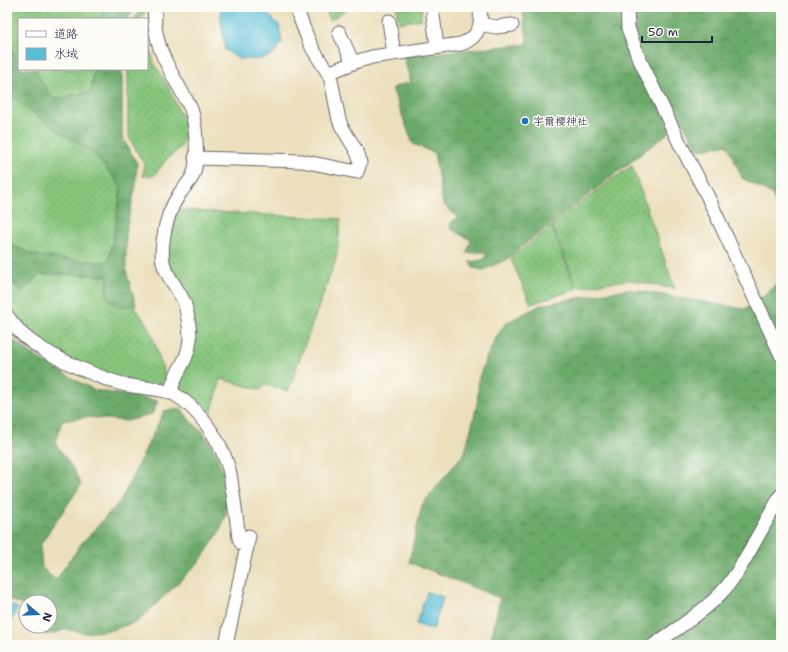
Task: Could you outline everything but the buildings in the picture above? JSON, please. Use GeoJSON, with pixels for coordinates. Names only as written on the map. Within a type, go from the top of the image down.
{"type":"FeatureCollection","features":[{"type":"Feature","properties":{"kind":"street"},"geometry":{"type":"LineString","coordinates":[[155,7],[154,13],[157,42],[166,64],[194,117],[196,139],[195,168],[193,176],[179,194],[172,209],[167,222],[163,244],[162,259],[165,268],[183,301],[190,338],[184,363],[176,376],[170,392]]}},
{"type":"Feature","properties":{"kind":"street"},"geometry":{"type":"LineString","coordinates":[[195,158],[302,161],[357,172],[360,163],[359,157],[342,128],[331,80],[308,39],[297,7]]}},
{"type":"Feature","properties":{"kind":"street"},"geometry":{"type":"LineString","coordinates":[[328,73],[372,57],[467,42],[473,37],[480,24],[480,7]]}},
{"type":"Feature","properties":{"kind":"street"},"geometry":{"type":"LineString","coordinates":[[627,7],[628,28],[637,54],[680,144],[707,195],[781,355]]}},
{"type":"Feature","properties":{"kind":"street"},"geometry":{"type":"LineString","coordinates":[[433,14],[437,47]]}},
{"type":"Feature","properties":{"kind":"street"},"geometry":{"type":"LineString","coordinates":[[389,21],[394,54]]}},
{"type":"Feature","properties":{"kind":"street"},"geometry":{"type":"LineString","coordinates":[[480,24],[496,27],[512,25]]}},
{"type":"Feature","properties":{"kind":"street"},"geometry":{"type":"LineString","coordinates":[[339,32],[353,63]]}},
{"type":"Feature","properties":{"kind":"street"},"geometry":{"type":"LineString","coordinates":[[7,316],[21,334],[34,344],[52,355],[89,373],[125,384],[170,392],[190,406],[212,431],[229,468],[238,538],[242,544],[248,542],[226,645]]}},
{"type":"Feature","properties":{"kind":"street"},"geometry":{"type":"LineString","coordinates":[[654,645],[710,604],[721,593],[742,565],[781,495]]}},
{"type":"Feature","properties":{"kind":"green space"},"geometry":{"type":"Polygon","coordinates":[[[7,7],[127,7],[122,18],[18,18],[18,70],[110,70],[125,185],[124,262],[133,305],[150,329],[166,379],[157,387],[156,396],[102,385],[55,364],[16,339],[7,329],[7,7]]]}},
{"type":"Feature","properties":{"kind":"green space"},"geometry":{"type":"Polygon","coordinates":[[[105,7],[136,7],[129,18],[101,18],[105,7]]]}},
{"type":"Feature","properties":{"kind":"green space"},"geometry":{"type":"Polygon","coordinates":[[[142,7],[148,7],[141,18],[135,18],[142,7]]]}},
{"type":"Feature","properties":{"kind":"green space"},"geometry":{"type":"Polygon","coordinates":[[[326,7],[350,7],[329,21],[326,7]]]}},
{"type":"Feature","properties":{"kind":"green space"},"geometry":{"type":"Polygon","coordinates":[[[396,7],[422,7],[421,19],[399,23],[396,7]]]}},
{"type":"Feature","properties":{"kind":"green space"},"geometry":{"type":"Polygon","coordinates":[[[522,7],[781,7],[781,219],[772,194],[742,178],[727,144],[699,150],[682,122],[534,237],[508,259],[483,270],[473,268],[470,262],[483,260],[487,255],[482,252],[467,253],[471,240],[451,229],[450,224],[457,217],[443,204],[434,153],[413,144],[392,88],[411,82],[403,56],[528,44],[522,7]]]}},
{"type":"Feature","properties":{"kind":"green space"},"geometry":{"type":"Polygon","coordinates":[[[7,38],[18,62],[18,70],[35,70],[53,99],[91,92],[94,70],[122,70],[122,137],[137,163],[136,184],[126,230],[126,271],[136,305],[118,307],[106,297],[108,276],[59,274],[38,275],[23,291],[7,280],[7,243],[34,255],[78,261],[108,262],[121,189],[112,175],[91,151],[64,135],[7,93],[7,38]]]}},
{"type":"Feature","properties":{"kind":"green space"},"geometry":{"type":"Polygon","coordinates":[[[148,41],[154,63],[168,86],[180,113],[189,127],[181,147],[166,160],[154,176],[143,176],[144,164],[130,139],[128,126],[128,70],[148,70],[148,41]]]}},
{"type":"Feature","properties":{"kind":"green space"},"geometry":{"type":"Polygon","coordinates":[[[632,166],[675,289],[630,280],[577,288],[552,225],[632,166]]]}},
{"type":"Feature","properties":{"kind":"green space"},"geometry":{"type":"Polygon","coordinates":[[[178,210],[341,219],[336,259],[288,391],[264,384],[261,390],[221,379],[212,410],[208,418],[177,387],[192,319],[186,290],[166,259],[168,240],[178,210]]]}},
{"type":"Feature","properties":{"kind":"green space"},"geometry":{"type":"Polygon","coordinates":[[[551,226],[576,289],[531,304],[511,259],[551,226]]]}},
{"type":"Feature","properties":{"kind":"green space"},"geometry":{"type":"Polygon","coordinates":[[[781,279],[780,645],[490,645],[500,598],[409,562],[422,505],[465,452],[477,405],[479,377],[497,336],[506,323],[541,305],[627,289],[745,309],[765,295],[781,279]]]}},
{"type":"Feature","properties":{"kind":"green space"},"geometry":{"type":"Polygon","coordinates":[[[7,336],[45,363],[94,390],[158,401],[152,414],[127,421],[87,417],[62,421],[55,443],[74,470],[81,485],[40,545],[42,568],[56,580],[81,544],[121,500],[164,411],[181,408],[191,422],[202,431],[216,454],[225,478],[227,502],[225,517],[220,531],[200,561],[137,622],[111,630],[85,633],[66,629],[58,632],[58,594],[18,594],[18,603],[7,599],[7,336]]]}},
{"type":"Feature","properties":{"kind":"water"},"geometry":{"type":"Polygon","coordinates":[[[221,7],[260,7],[279,25],[282,42],[274,54],[261,59],[240,59],[225,50],[221,7]]]}},
{"type":"Feature","properties":{"kind":"water"},"geometry":{"type":"Polygon","coordinates":[[[427,592],[443,597],[433,630],[416,624],[427,592]]]}},
{"type":"Feature","properties":{"kind":"water"},"geometry":{"type":"Polygon","coordinates":[[[7,604],[18,608],[7,628],[7,604]]]}},
{"type":"Feature","properties":{"kind":"place","name":"宇爾櫻神社"},"geometry":{"type":"Point","coordinates":[525,121]}}]}
